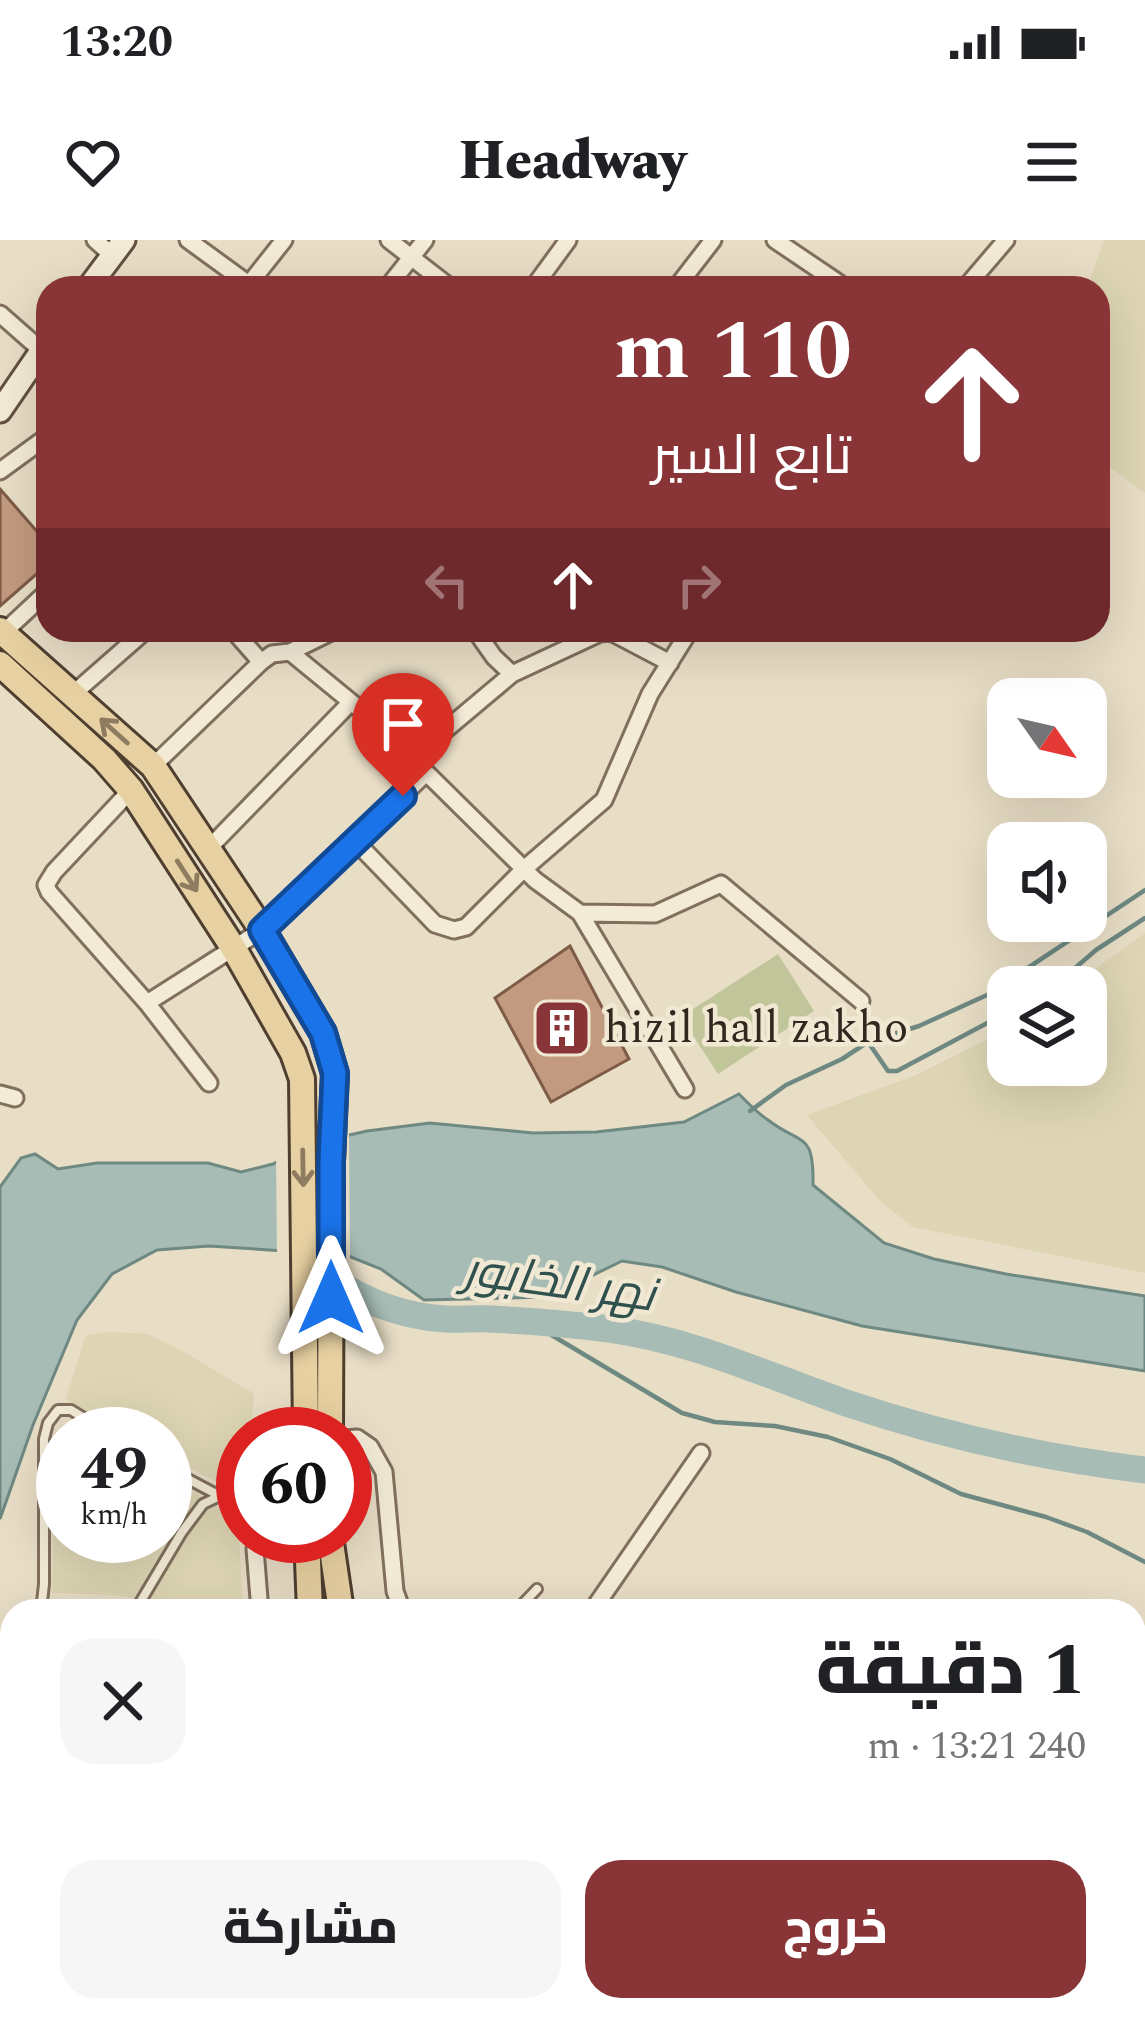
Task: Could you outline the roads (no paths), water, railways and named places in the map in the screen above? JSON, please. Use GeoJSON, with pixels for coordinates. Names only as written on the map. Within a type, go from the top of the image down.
{"type":"FeatureCollection","features":[{"type":"Feature","properties":{"kind":"main road"},"geometry":{"type":"LineString","coordinates":[[94,276],[110,245]]}},
{"type":"Feature","properties":{"kind":"main road"},"geometry":{"type":"LineString","coordinates":[[0,412],[36,359]]}},
{"type":"Feature","properties":{"kind":"main road"},"geometry":{"type":"LineString","coordinates":[[1,632],[153,766],[262,930],[323,1033],[335,1073],[330,1407]]}},
{"type":"Feature","properties":{"kind":"main road"},"geometry":{"type":"LineString","coordinates":[[0,664],[104,759],[131,790],[234,949],[292,1053],[302,1079],[306,1407]]}},
{"type":"Feature","properties":{"kind":"main road"},"geometry":{"type":"LineString","coordinates":[[308,1563],[310,1599]]}},
{"type":"Feature","properties":{"kind":"main road"},"geometry":{"type":"LineString","coordinates":[[334,1563],[339,1599]]}},
{"type":"Feature","properties":{"kind":"street"},"geometry":{"type":"LineString","coordinates":[[188,240],[235,276]]}},
{"type":"Feature","properties":{"kind":"street"},"geometry":{"type":"LineString","coordinates":[[258,276],[284,240]]}},
{"type":"Feature","properties":{"kind":"street"},"geometry":{"type":"LineString","coordinates":[[389,240],[435,276]]}},
{"type":"Feature","properties":{"kind":"street"},"geometry":{"type":"LineString","coordinates":[[397,276],[425,240]]}},
{"type":"Feature","properties":{"kind":"street"},"geometry":{"type":"LineString","coordinates":[[542,276],[568,240]]}},
{"type":"Feature","properties":{"kind":"street"},"geometry":{"type":"LineString","coordinates":[[685,276],[713,240]]}},
{"type":"Feature","properties":{"kind":"street"},"geometry":{"type":"LineString","coordinates":[[775,240],[828,276]]}},
{"type":"Feature","properties":{"kind":"street"},"geometry":{"type":"LineString","coordinates":[[975,276],[1006,240]]}},
{"type":"Feature","properties":{"kind":"street"},"geometry":{"type":"LineString","coordinates":[[0,314],[36,340]]}},
{"type":"Feature","properties":{"kind":"street"},"geometry":{"type":"LineString","coordinates":[[0,471],[36,445]]}},
{"type":"Feature","properties":{"kind":"street"},"geometry":{"type":"LineString","coordinates":[[1,632],[36,601]]}},
{"type":"Feature","properties":{"kind":"street"},"geometry":{"type":"LineString","coordinates":[[73,694],[132,642]]}},
{"type":"Feature","properties":{"kind":"street"},"geometry":{"type":"LineString","coordinates":[[244,642],[261,662]]}},
{"type":"Feature","properties":{"kind":"street"},"geometry":{"type":"LineString","coordinates":[[153,766],[261,662],[310,642]]}},
{"type":"Feature","properties":{"kind":"street"},"geometry":{"type":"LineString","coordinates":[[483,642],[512,674]]}},
{"type":"Feature","properties":{"kind":"street"},"geometry":{"type":"LineString","coordinates":[[412,758],[512,674],[581,642]]}},
{"type":"Feature","properties":{"kind":"street"},"geometry":{"type":"LineString","coordinates":[[630,642],[670,663]]}},
{"type":"Feature","properties":{"kind":"street"},"geometry":{"type":"LineString","coordinates":[[356,842],[435,924],[454,930],[466,927],[604,800],[650,694],[683,642]]}},
{"type":"Feature","properties":{"kind":"street"},"geometry":{"type":"LineString","coordinates":[[290,652],[412,758],[524,869],[580,913],[685,1090]]}},
{"type":"Feature","properties":{"kind":"street"},"geometry":{"type":"LineString","coordinates":[[209,848],[351,702]]}},
{"type":"Feature","properties":{"kind":"street"},"geometry":{"type":"LineString","coordinates":[[147,1003],[262,930],[426,773]]}},
{"type":"Feature","properties":{"kind":"street"},"geometry":{"type":"LineString","coordinates":[[131,790],[46,885],[208,1083]]}},
{"type":"Feature","properties":{"kind":"street"},"geometry":{"type":"LineString","coordinates":[[580,913],[655,914],[721,884],[861,1001]]}},
{"type":"Feature","properties":{"kind":"street"},"geometry":{"type":"LineString","coordinates":[[372,1451],[384,1472],[398,1599]]}},
{"type":"Feature","properties":{"kind":"street"},"geometry":{"type":"LineString","coordinates":[[600,1599],[701,1453]]}},
{"type":"Feature","properties":{"kind":"street"},"geometry":{"type":"LineString","coordinates":[[256,1563],[259,1599]]}},
{"type":"Feature","properties":{"kind":"lane"},"geometry":{"type":"LineString","coordinates":[[142,1599],[182,1532],[203,1504],[216,1498]]}},
{"type":"Feature","properties":{"kind":"lane"},"geometry":{"type":"LineString","coordinates":[[42,1599],[44,1563]]}},
{"type":"Feature","properties":{"kind":"lane"},"geometry":{"type":"LineString","coordinates":[[527,1599],[537,1589]]}},
{"type":"Feature","properties":{"kind":"water","name":"نهر الخابور"},"geometry":{"type":"Polygon","coordinates":[[[739,1094],[764,1117],[804,1142],[811,1156],[813,1185],[884,1243],[1006,1274],[1145,1296],[1145,1371],[862,1326],[662,1267],[622,1261],[548,1297],[424,1300],[381,1269],[346,1255],[209,1246],[157,1250],[112,1274],[77,1320],[41,1407],[36,1407],[0,1519],[0,1187],[21,1158],[35,1154],[58,1169],[97,1163],[208,1163],[241,1172],[273,1164],[314,1143],[430,1123],[533,1133],[684,1122],[739,1094]]]}},
{"type":"Feature","properties":{"kind":"waterway"},"geometry":{"type":"LineString","coordinates":[[750,1111],[786,1085],[868,1042],[919,1026],[987,995],[1145,890]]}},
{"type":"Feature","properties":{"kind":"waterway"},"geometry":{"type":"LineString","coordinates":[[1077,966],[1145,918]]}},
{"type":"Feature","properties":{"kind":"waterway"},"geometry":{"type":"LineString","coordinates":[[868,1042],[888,1071],[897,1071],[987,1023]]}},
{"type":"Feature","properties":{"kind":"waterway","name":"نهر الخابور"},"geometry":{"type":"LineString","coordinates":[[313,1265],[359,1295],[409,1314],[640,1334],[917,1425],[1030,1452],[1145,1470]]}},
{"type":"Feature","properties":{"kind":"waterway"},"geometry":{"type":"LineString","coordinates":[[528,1321],[682,1413],[828,1437],[890,1459],[961,1494],[1087,1532],[1145,1562]]}},
{"type":"Feature","properties":{"kind":"place","name":"hizil hall zakho"},"geometry":{"type":"Point","coordinates":[562,1028]}}]}
